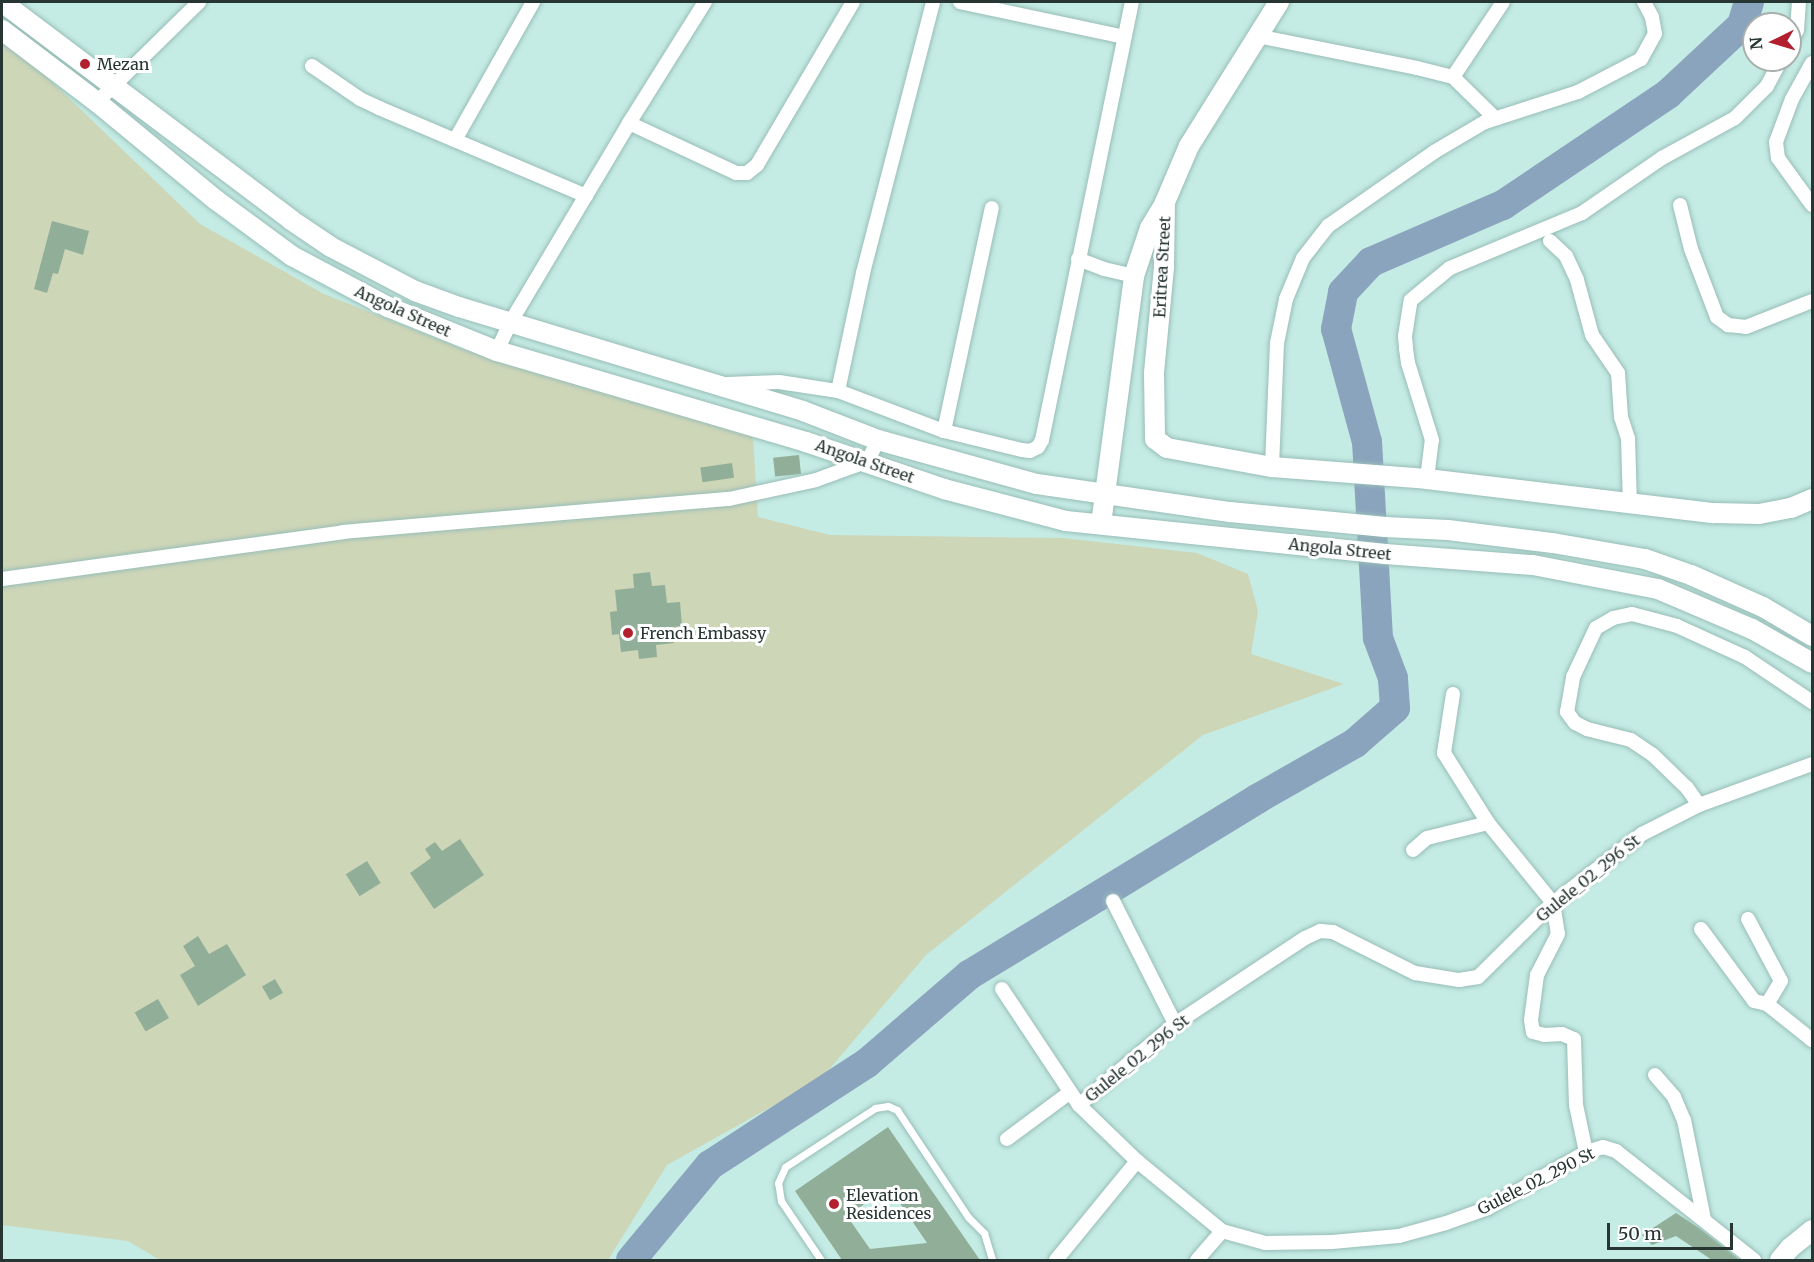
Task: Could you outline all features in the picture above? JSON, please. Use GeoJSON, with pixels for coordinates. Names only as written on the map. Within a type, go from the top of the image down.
{"type":"FeatureCollection","features":[{"type":"Feature","properties":{"kind":"main road"},"geometry":{"type":"LineString","coordinates":[[2,2],[224,171],[331,247],[415,291],[510,323],[803,411],[878,440],[1037,484],[1230,512],[1385,528],[1448,530],[1553,543],[1645,560],[1690,575],[1763,607],[1812,636]]}},
{"type":"Feature","properties":{"kind":"main road","name":"Eritrea Street"},"geometry":{"type":"LineString","coordinates":[[1272,467],[1167,448],[1155,439],[1154,373],[1164,267],[1165,202],[1189,146],[1279,2]]}},
{"type":"Feature","properties":{"kind":"main road","name":"Angola Street"},"geometry":{"type":"LineString","coordinates":[[2,30],[97,102],[216,200],[292,256],[388,307],[496,351],[868,462],[944,489],[1066,521],[1385,554],[1533,565],[1658,589],[1752,629],[1812,663]]}},
{"type":"Feature","properties":{"kind":"main road"},"geometry":{"type":"LineString","coordinates":[[1101,524],[1107,494],[1134,276],[1150,228],[1165,202]]}},
{"type":"Feature","properties":{"kind":"main road"},"geometry":{"type":"LineString","coordinates":[[1272,467],[1427,479],[1714,513],[1760,514],[1791,508],[1812,499]]}},
{"type":"Feature","properties":{"kind":"main road"},"geometry":{"type":"LineString","coordinates":[[1780,1260],[1812,1230]]}},
{"type":"Feature","properties":{"kind":"street"},"geometry":{"type":"LineString","coordinates":[[97,102],[112,84],[199,2]]}},
{"type":"Feature","properties":{"kind":"street"},"geometry":{"type":"LineString","coordinates":[[455,140],[533,2]]}},
{"type":"Feature","properties":{"kind":"street"},"geometry":{"type":"LineString","coordinates":[[496,351],[510,323],[629,123],[705,2]]}},
{"type":"Feature","properties":{"kind":"street"},"geometry":{"type":"LineString","coordinates":[[629,123],[736,173],[747,173],[757,165],[854,2]]}},
{"type":"Feature","properties":{"kind":"street"},"geometry":{"type":"LineString","coordinates":[[838,391],[863,273],[933,2]]}},
{"type":"Feature","properties":{"kind":"street"},"geometry":{"type":"LineString","coordinates":[[960,2],[1124,37]]}},
{"type":"Feature","properties":{"kind":"street"},"geometry":{"type":"LineString","coordinates":[[715,385],[779,382],[838,391],[944,431],[1022,450],[1030,451],[1038,447],[1042,440],[1131,2]]}},
{"type":"Feature","properties":{"kind":"street"},"geometry":{"type":"LineString","coordinates":[[1453,77],[1503,2]]}},
{"type":"Feature","properties":{"kind":"street"},"geometry":{"type":"LineString","coordinates":[[1272,467],[1277,343],[1286,299],[1303,258],[1328,226],[1434,152],[1485,122],[1578,92],[1641,59],[1655,34],[1652,17],[1644,2]]}},
{"type":"Feature","properties":{"kind":"street"},"geometry":{"type":"LineString","coordinates":[[1257,36],[1453,77],[1492,115]]}},
{"type":"Feature","properties":{"kind":"street"},"geometry":{"type":"LineString","coordinates":[[1812,63],[1792,99],[1776,142],[1778,158],[1812,205]]}},
{"type":"Feature","properties":{"kind":"street"},"geometry":{"type":"LineString","coordinates":[[312,66],[360,99],[586,196]]}},
{"type":"Feature","properties":{"kind":"street"},"geometry":{"type":"LineString","coordinates":[[1427,479],[1432,440],[1408,363],[1406,348],[1405,336],[1411,300],[1450,268],[1582,213],[1662,158],[1735,118],[1767,86],[1775,72]]}},
{"type":"Feature","properties":{"kind":"street"},"geometry":{"type":"LineString","coordinates":[[1680,205],[1691,249],[1717,317],[1728,325],[1746,327],[1812,301]]}},
{"type":"Feature","properties":{"kind":"street"},"geometry":{"type":"LineString","coordinates":[[944,431],[992,208]]}},
{"type":"Feature","properties":{"kind":"street"},"geometry":{"type":"LineString","coordinates":[[1550,241],[1566,256],[1577,280],[1592,335],[1618,373],[1621,417],[1628,438],[1630,504]]}},
{"type":"Feature","properties":{"kind":"street"},"geometry":{"type":"LineString","coordinates":[[1078,259],[1104,269],[1134,276]]}},
{"type":"Feature","properties":{"kind":"street"},"geometry":{"type":"LineString","coordinates":[[2,579],[343,532],[729,499],[816,480],[868,462],[878,440]]}},
{"type":"Feature","properties":{"kind":"street"},"geometry":{"type":"LineString","coordinates":[[1699,805],[1687,788],[1653,755],[1630,740],[1587,729],[1575,723],[1567,712],[1573,677],[1596,628],[1613,618],[1632,614],[1677,626],[1745,657],[1812,702]]}},
{"type":"Feature","properties":{"kind":"street"},"geometry":{"type":"LineString","coordinates":[[1453,694],[1444,753],[1488,823],[1553,903],[1558,934],[1537,975],[1531,1020],[1533,1032],[1544,1035],[1562,1034],[1574,1039],[1576,1106],[1586,1152]]}},
{"type":"Feature","properties":{"kind":"street","name":"Gulele_02_296 St"},"geometry":{"type":"LineString","coordinates":[[1079,1105],[1175,1024],[1305,938],[1320,931],[1333,932],[1415,973],[1459,980],[1478,977],[1553,903],[1642,834],[1699,805],[1812,764]]}},
{"type":"Feature","properties":{"kind":"street"},"geometry":{"type":"LineString","coordinates":[[1413,850],[1427,838],[1488,823]]}},
{"type":"Feature","properties":{"kind":"street"},"geometry":{"type":"LineString","coordinates":[[1113,901],[1175,1024]]}},
{"type":"Feature","properties":{"kind":"street"},"geometry":{"type":"LineString","coordinates":[[1748,919],[1781,981],[1767,1004]]}},
{"type":"Feature","properties":{"kind":"street"},"geometry":{"type":"LineString","coordinates":[[1701,929],[1754,1001],[1767,1004],[1812,1040]]}},
{"type":"Feature","properties":{"kind":"street","name":"Gulele_02_290 St"},"geometry":{"type":"LineString","coordinates":[[1002,989],[1079,1105],[1137,1161],[1222,1231],[1265,1243],[1332,1242],[1399,1236],[1446,1224],[1488,1208],[1586,1152],[1603,1147],[1616,1150],[1754,1260]]}},
{"type":"Feature","properties":{"kind":"street"},"geometry":{"type":"LineString","coordinates":[[1655,1075],[1674,1097],[1684,1120],[1704,1219]]}},
{"type":"Feature","properties":{"kind":"street"},"geometry":{"type":"LineString","coordinates":[[1007,1139],[1069,1092]]}},
{"type":"Feature","properties":{"kind":"street"},"geometry":{"type":"LineString","coordinates":[[1056,1260],[1137,1161]]}},
{"type":"Feature","properties":{"kind":"street"},"geometry":{"type":"LineString","coordinates":[[1197,1260],[1222,1231]]}},
{"type":"Feature","properties":{"kind":"lane"},"geometry":{"type":"LineString","coordinates":[[821,1260],[781,1201],[778,1183],[785,1167],[875,1108],[888,1106],[897,1110],[956,1201],[984,1233],[992,1260]]}},
{"type":"Feature","properties":{"kind":"green space","name":"French Embassy"},"geometry":{"type":"Polygon","coordinates":[[[2,41],[50,80],[200,224],[324,294],[462,349],[741,427],[753,438],[758,517],[830,535],[1063,538],[1197,553],[1248,574],[1258,611],[1251,654],[1344,684],[1203,735],[926,955],[821,1079],[667,1165],[608,1260],[160,1260],[128,1241],[2,1225],[2,41]]]}},
{"type":"Feature","properties":{"kind":"building"},"geometry":{"type":"Polygon","coordinates":[[[52,221],[89,231],[83,255],[65,249],[58,274],[53,273],[47,293],[34,289],[52,221]]]}},
{"type":"Feature","properties":{"kind":"building"},"geometry":{"type":"Polygon","coordinates":[[[799,455],[801,474],[775,477],[773,458],[799,455]]]}},
{"type":"Feature","properties":{"kind":"building"},"geometry":{"type":"Polygon","coordinates":[[[732,463],[734,478],[702,482],[700,467],[732,463]]]}},
{"type":"Feature","properties":{"kind":"building"},"geometry":{"type":"Polygon","coordinates":[[[650,572],[652,586],[665,585],[667,603],[680,602],[682,626],[673,627],[674,643],[656,645],[657,657],[639,659],[638,650],[621,652],[619,634],[612,635],[610,612],[617,611],[615,590],[634,588],[633,574],[650,572]]]}},
{"type":"Feature","properties":{"kind":"building"},"geometry":{"type":"Polygon","coordinates":[[[460,839],[484,875],[434,909],[410,873],[431,858],[425,849],[435,842],[442,851],[460,839]]]}},
{"type":"Feature","properties":{"kind":"building"},"geometry":{"type":"Polygon","coordinates":[[[367,861],[381,883],[360,896],[346,874],[367,861]]]}},
{"type":"Feature","properties":{"kind":"building"},"geometry":{"type":"Polygon","coordinates":[[[198,936],[209,954],[227,944],[246,975],[198,1006],[180,975],[195,966],[183,946],[198,936]]]}},
{"type":"Feature","properties":{"kind":"building"},"geometry":{"type":"Polygon","coordinates":[[[275,979],[283,993],[270,1000],[262,986],[275,979]]]}},
{"type":"Feature","properties":{"kind":"building"},"geometry":{"type":"Polygon","coordinates":[[[158,999],[169,1018],[146,1032],[135,1012],[158,999]]]}},
{"type":"Feature","properties":{"kind":"building","name":"Elevation Residences"},"geometry":{"type":"Polygon","coordinates":[[[888,1127],[980,1260],[842,1260],[795,1191],[888,1127]],[[889,1187],[847,1216],[870,1249],[927,1243],[889,1187]]]}},
{"type":"Feature","properties":{"kind":"building"},"geometry":{"type":"Polygon","coordinates":[[[1676,1213],[1740,1260],[1712,1260],[1676,1236],[1652,1245],[1642,1235],[1676,1213]]]}},
{"type":"Feature","properties":{"kind":"waterway"},"geometry":{"type":"LineString","coordinates":[[631,1260],[710,1165],[867,1063],[969,975],[1257,799],[1355,743],[1395,708],[1393,678],[1378,638],[1367,442],[1336,329],[1343,292],[1371,262],[1503,205],[1668,94],[1742,25],[1749,2]]}},
{"type":"Feature","properties":{"kind":"place","name":"Mezan"},"geometry":{"type":"Point","coordinates":[85,64]}},
{"type":"Feature","properties":{"kind":"place","name":"French Embassy"},"geometry":{"type":"Point","coordinates":[628,633]}},
{"type":"Feature","properties":{"kind":"place","name":"Elevation Residences"},"geometry":{"type":"Point","coordinates":[834,1204]}}]}
